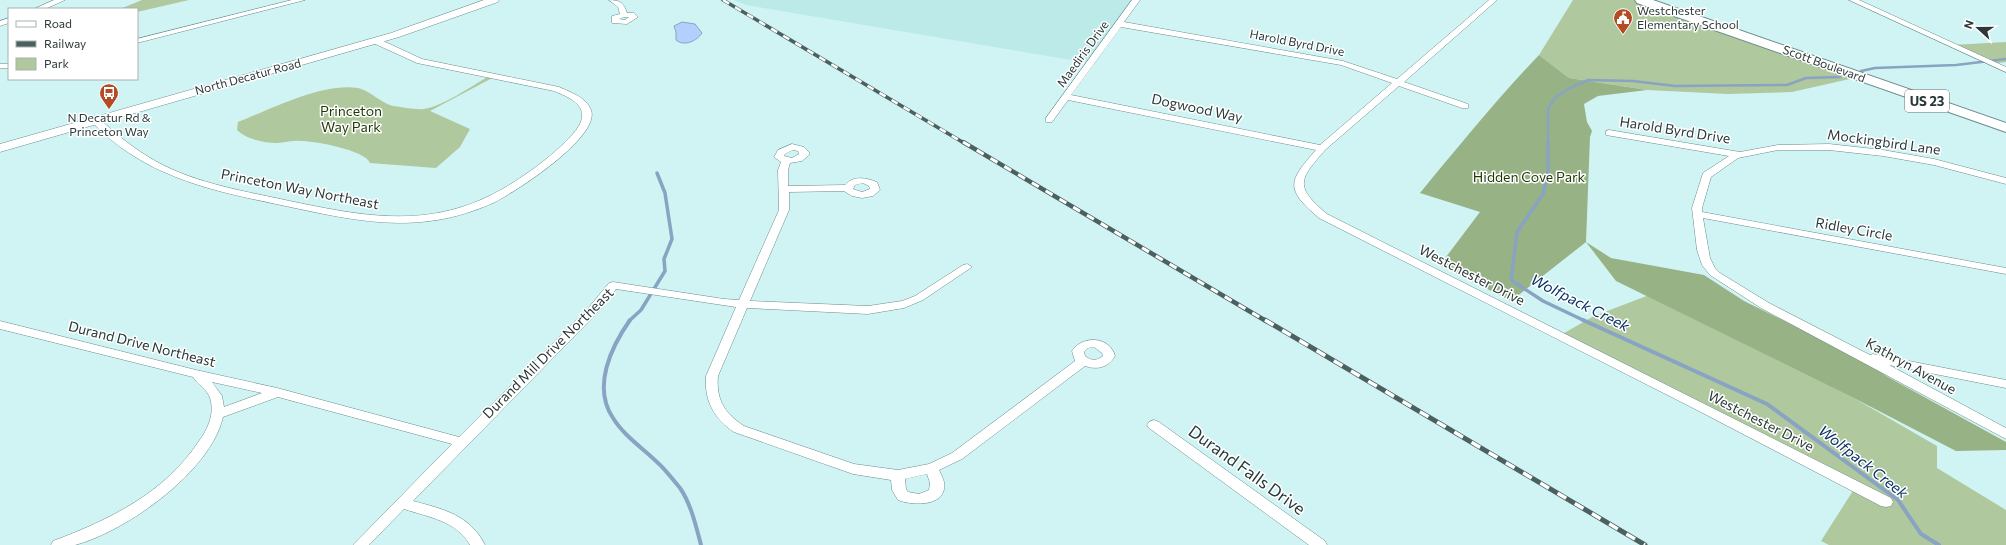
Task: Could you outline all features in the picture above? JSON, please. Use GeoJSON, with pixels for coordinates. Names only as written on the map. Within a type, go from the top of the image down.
{"type":"FeatureCollection","features":[{"type":"Feature","properties":{"kind":"highway","name":"Scott Boulevard"},"geometry":{"type":"LineString","coordinates":[[1641,0],[2006,128]]}},
{"type":"Feature","properties":{"kind":"main road","name":"North Decatur Road"},"geometry":{"type":"LineString","coordinates":[[0,148],[94,119],[376,41],[434,23],[494,0]]}},
{"type":"Feature","properties":{"kind":"street"},"geometry":{"type":"LineString","coordinates":[[41,8],[61,0]]}},
{"type":"Feature","properties":{"kind":"street"},"geometry":{"type":"LineString","coordinates":[[138,41],[301,0]]}},
{"type":"Feature","properties":{"kind":"street"},"geometry":{"type":"LineString","coordinates":[[613,0],[621,6],[624,15]]}},
{"type":"Feature","properties":{"kind":"street","name":"Maediris Drive"},"geometry":{"type":"LineString","coordinates":[[1049,120],[1136,0]]}},
{"type":"Feature","properties":{"kind":"street","name":"Westchester Drive"},"geometry":{"type":"LineString","coordinates":[[1493,0],[1322,148],[1306,166],[1298,179],[1298,190],[1306,202],[1324,216],[1708,410],[1886,502]]}},
{"type":"Feature","properties":{"kind":"street"},"geometry":{"type":"LineString","coordinates":[[1853,0],[2006,70]]}},
{"type":"Feature","properties":{"kind":"street","name":"Harold Byrd Drive"},"geometry":{"type":"LineString","coordinates":[[1119,24],[1344,63],[1465,106]]}},
{"type":"Feature","properties":{"kind":"street","name":"Princeton Way Northeast"},"geometry":{"type":"LineString","coordinates":[[94,119],[132,151],[151,163],[188,179],[227,190],[348,215],[390,221],[437,217],[470,208],[495,198],[524,181],[572,142],[586,124],[587,112],[582,103],[573,96],[556,89],[420,61],[376,41]]}},
{"type":"Feature","properties":{"kind":"street","name":"Dogwood Way"},"geometry":{"type":"LineString","coordinates":[[1067,97],[1322,148]]}},
{"type":"Feature","properties":{"kind":"street","name":"Harold Byrd Drive"},"geometry":{"type":"LineString","coordinates":[[1608,133],[1738,154]]}},
{"type":"Feature","properties":{"kind":"street","name":"Mockingbird Lane"},"geometry":{"type":"LineString","coordinates":[[1802,325],[1748,297],[1714,274],[1707,264],[1697,214],[1697,196],[1707,176],[1722,161],[1738,154],[1792,147],[1850,149],[1929,160],[2006,181]]}},
{"type":"Feature","properties":{"kind":"street"},"geometry":{"type":"LineString","coordinates":[[787,160],[783,170],[784,210],[742,304],[716,366],[711,382],[714,401],[718,410],[730,423],[752,434],[836,464],[869,472],[898,475],[932,468],[945,463],[969,448],[1083,361]]}},
{"type":"Feature","properties":{"kind":"street"},"geometry":{"type":"LineString","coordinates":[[784,189],[848,188]]}},
{"type":"Feature","properties":{"kind":"street","name":"Ridley Circle"},"geometry":{"type":"LineString","coordinates":[[1697,214],[2006,271]]}},
{"type":"Feature","properties":{"kind":"street","name":"Durand Mill Drive Northeast"},"geometry":{"type":"LineString","coordinates":[[360,545],[478,424],[594,309],[613,285],[742,304],[859,310],[878,309],[904,304],[918,298],[967,266]]}},
{"type":"Feature","properties":{"kind":"street","name":"Durand Drive Northeast"},"geometry":{"type":"LineString","coordinates":[[0,325],[196,374],[277,392],[461,442]]}},
{"type":"Feature","properties":{"kind":"street","name":"Kathryn Avenue"},"geometry":{"type":"LineString","coordinates":[[1802,325],[1863,356],[2006,434]]}},
{"type":"Feature","properties":{"kind":"street"},"geometry":{"type":"LineString","coordinates":[[1863,356],[2006,384]]}},
{"type":"Feature","properties":{"kind":"street"},"geometry":{"type":"LineString","coordinates":[[58,545],[112,521],[140,505],[166,486],[188,467],[201,450],[213,429],[218,414],[217,400],[214,391],[196,374]]}},
{"type":"Feature","properties":{"kind":"street"},"geometry":{"type":"LineString","coordinates":[[218,414],[277,392]]}},
{"type":"Feature","properties":{"kind":"street","name":"Durand Falls Drive"},"geometry":{"type":"LineString","coordinates":[[1154,425],[1320,545]]}},
{"type":"Feature","properties":{"kind":"street"},"geometry":{"type":"LineString","coordinates":[[898,475],[899,490],[902,496],[918,500],[930,496],[935,490],[937,483],[932,468]]}},
{"type":"Feature","properties":{"kind":"street"},"geometry":{"type":"LineString","coordinates":[[402,503],[458,522],[470,532],[478,545]]}},
{"type":"Feature","properties":{"kind":"shaded area"},"geometry":{"type":"Polygon","coordinates":[[[734,0],[1138,0],[1095,64],[746,5],[734,0]]]}},
{"type":"Feature","properties":{"kind":"shaded area"},"geometry":{"type":"Polygon","coordinates":[[[682,22],[695,24],[702,33],[694,41],[686,43],[679,42],[676,40],[674,26],[682,22]]]}},
{"type":"Feature","properties":{"kind":"green space"},"geometry":{"type":"Polygon","coordinates":[[[142,0],[189,0],[138,12],[138,8],[122,8],[142,0]]]}},
{"type":"Feature","properties":{"kind":"green space"},"geometry":{"type":"Polygon","coordinates":[[[1573,0],[1639,0],[1863,76],[1792,92],[1728,94],[1647,90],[1569,78],[1539,55],[1573,0]]]}},
{"type":"Feature","properties":{"kind":"green space"},"geometry":{"type":"Polygon","coordinates":[[[2006,42],[2006,62],[1991,64],[1952,45],[2006,42]]]}},
{"type":"Feature","properties":{"kind":"green space","name":"Hidden Cove Park"},"geometry":{"type":"Polygon","coordinates":[[[1539,55],[1569,78],[1647,90],[1598,96],[1584,104],[1587,122],[1592,131],[1590,137],[1586,242],[1511,301],[1440,265],[1480,212],[1420,193],[1493,106],[1539,55]]]}},
{"type":"Feature","properties":{"kind":"green space","name":"Princeton Way Park"},"geometry":{"type":"Polygon","coordinates":[[[489,76],[494,77],[430,111],[470,129],[460,147],[436,168],[370,163],[366,158],[359,154],[339,147],[308,141],[277,143],[267,142],[245,136],[237,130],[238,122],[297,98],[329,89],[344,87],[358,88],[393,106],[424,109],[448,100],[489,76]]]}},
{"type":"Feature","properties":{"kind":"green space"},"geometry":{"type":"Polygon","coordinates":[[[1586,242],[1611,258],[1704,275],[1744,301],[1857,357],[1888,377],[2006,442],[2006,450],[1956,451],[1848,395],[1616,281],[1586,242]]]}},
{"type":"Feature","properties":{"kind":"green space"},"geometry":{"type":"Polygon","coordinates":[[[1665,289],[1937,446],[1937,468],[2006,510],[2006,545],[1829,545],[1821,541],[1856,486],[1559,336],[1594,316],[1665,289]]]}},
{"type":"Feature","properties":{"kind":"waterway","name":"Wolfpack Creek"},"geometry":{"type":"LineString","coordinates":[[1861,71],[1875,68],[1956,65],[2006,59]]}},
{"type":"Feature","properties":{"kind":"waterway","name":"Wolfpack Creek"},"geometry":{"type":"LineString","coordinates":[[1585,321],[1543,301],[1511,280],[1517,232],[1543,194],[1548,173],[1548,108],[1556,97],[1568,89],[1588,80],[1633,81],[1675,86],[1787,85],[1806,78],[1840,77]]}},
{"type":"Feature","properties":{"kind":"waterway"},"geometry":{"type":"LineString","coordinates":[[630,320],[641,310],[665,271],[664,259],[672,239],[665,193],[657,173]]}},
{"type":"Feature","properties":{"kind":"waterway"},"geometry":{"type":"LineString","coordinates":[[630,320],[616,342],[606,368],[604,393],[607,406],[613,418],[623,431],[661,466],[680,488],[690,508],[701,545]]}},
{"type":"Feature","properties":{"kind":"waterway","name":"Wolfpack Creek"},"geometry":{"type":"LineString","coordinates":[[1583,320],[1767,404],[1898,500],[1921,534],[1939,545]]}},
{"type":"Feature","properties":{"kind":"railway"},"geometry":{"type":"LineString","coordinates":[[723,0],[964,143]]}},
{"type":"Feature","properties":{"kind":"railway"},"geometry":{"type":"LineString","coordinates":[[963,142],[1266,321]]}},
{"type":"Feature","properties":{"kind":"railway"},"geometry":{"type":"LineString","coordinates":[[1265,320],[1645,545]]}},
{"type":"Feature","properties":{"kind":"place","name":"Westchester Elementary School"},"geometry":{"type":"Point","coordinates":[1623,35]}},
{"type":"Feature","properties":{"kind":"place","name":"N Decatur Rd & Princeton Way"},"geometry":{"type":"Point","coordinates":[109,110]}}]}
